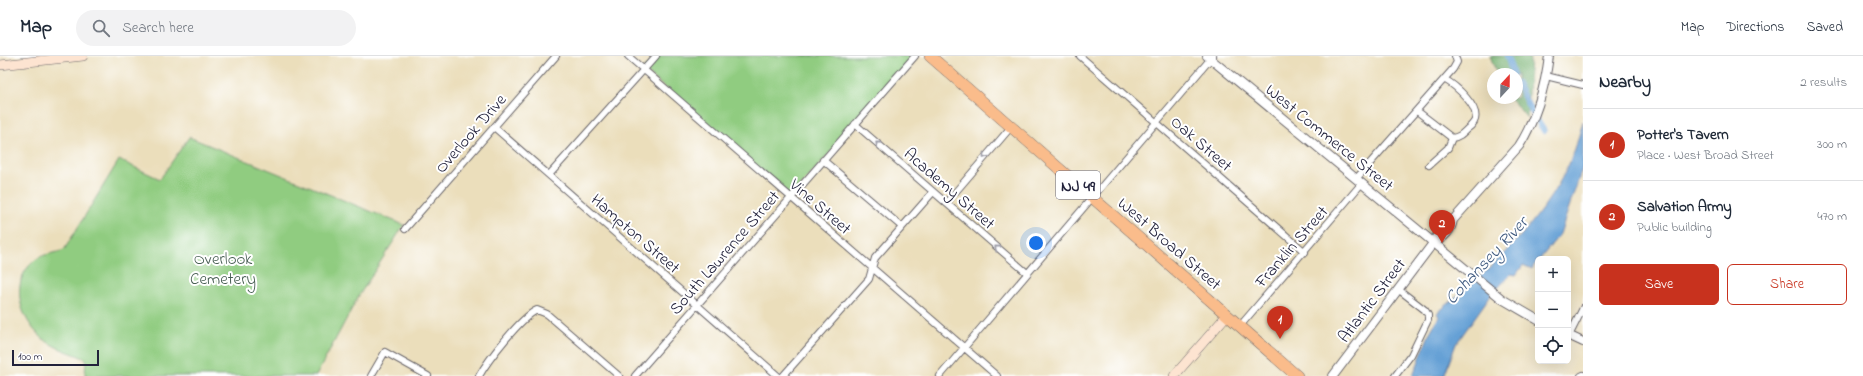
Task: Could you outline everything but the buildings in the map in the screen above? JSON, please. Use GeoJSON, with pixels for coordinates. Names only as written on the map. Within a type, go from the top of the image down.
{"type":"FeatureCollection","features":[{"type":"Feature","properties":{"kind":"highway","name":"West Broad Street"},"geometry":{"type":"LineString","coordinates":[[930,56],[1297,376]]}},
{"type":"Feature","properties":{"kind":"main road"},"geometry":{"type":"LineString","coordinates":[[0,65],[83,56]]}},
{"type":"Feature","properties":{"kind":"main road"},"geometry":{"type":"LineString","coordinates":[[1174,376],[1227,315]]}},
{"type":"Feature","properties":{"kind":"street","name":"Overlook Drive"},"geometry":{"type":"LineString","coordinates":[[405,229],[556,56]]}},
{"type":"Feature","properties":{"kind":"street","name":"Vine Street"},"geometry":{"type":"LineString","coordinates":[[628,56],[997,376]]}},
{"type":"Feature","properties":{"kind":"street"},"geometry":{"type":"LineString","coordinates":[[549,175],[656,56]]}},
{"type":"Feature","properties":{"kind":"street","name":"South Lawrence Street"},"geometry":{"type":"LineString","coordinates":[[635,376],[790,197],[915,56]]}},
{"type":"Feature","properties":{"kind":"street","name":"Oak Street"},"geometry":{"type":"LineString","coordinates":[[1080,56],[1305,252]]}},
{"type":"Feature","properties":{"kind":"street","name":"Franklin Street"},"geometry":{"type":"LineString","coordinates":[[1240,326],[1305,252],[1359,181],[1455,66],[1457,60],[1455,56]]}},
{"type":"Feature","properties":{"kind":"street","name":"Atlantic Street"},"geometry":{"type":"LineString","coordinates":[[1333,376],[1434,242],[1438,232],[1448,221],[1452,220],[1520,146],[1533,120],[1546,76],[1549,56]]}},
{"type":"Feature","properties":{"kind":"street"},"geometry":{"type":"LineString","coordinates":[[940,376],[1210,57]]}},
{"type":"Feature","properties":{"kind":"street","name":"West Commerce Street"},"geometry":{"type":"LineString","coordinates":[[1210,57],[1497,294],[1515,307],[1535,318]]}},
{"type":"Feature","properties":{"kind":"street"},"geometry":{"type":"LineString","coordinates":[[1546,76],[1583,84]]}},
{"type":"Feature","properties":{"kind":"street"},"geometry":{"type":"LineString","coordinates":[[1417,111],[1452,138],[1458,137],[1475,121],[1473,106],[1464,95],[1444,79]]}},
{"type":"Feature","properties":{"kind":"street","name":"Academy Street"},"geometry":{"type":"LineString","coordinates":[[855,124],[1027,274]]}},
{"type":"Feature","properties":{"kind":"street","name":"Hampton Street"},"geometry":{"type":"LineString","coordinates":[[494,127],[778,376]]}},
{"type":"Feature","properties":{"kind":"street"},"geometry":{"type":"LineString","coordinates":[[946,203],[1011,127]]}},
{"type":"Feature","properties":{"kind":"street"},"geometry":{"type":"LineString","coordinates":[[1429,165],[1448,148],[1452,138]]}},
{"type":"Feature","properties":{"kind":"street"},"geometry":{"type":"LineString","coordinates":[[823,160],[902,227]]}},
{"type":"Feature","properties":{"kind":"street"},"geometry":{"type":"LineString","coordinates":[[783,376],[869,279],[871,267],[875,258],[933,192]]}},
{"type":"Feature","properties":{"kind":"street"},"geometry":{"type":"LineString","coordinates":[[1395,376],[1410,355],[1428,320],[1428,315],[1425,310],[1398,289]]}},
{"type":"Feature","properties":{"kind":"street"},"geometry":{"type":"LineString","coordinates":[[1571,331],[1583,308]]}},
{"type":"Feature","properties":{"kind":"street"},"geometry":{"type":"LineString","coordinates":[[479,376],[485,364],[528,316],[537,310],[543,312],[619,376]]}},
{"type":"Feature","properties":{"kind":"street"},"geometry":{"type":"LineString","coordinates":[[1571,336],[1583,342]]}},
{"type":"Feature","properties":{"kind":"street"},"geometry":{"type":"LineString","coordinates":[[371,376],[385,352],[428,376]]}},
{"type":"Feature","properties":{"kind":"green space"},"geometry":{"type":"Polygon","coordinates":[[[656,56],[915,56],[791,197],[643,69],[656,56]]]}},
{"type":"Feature","properties":{"kind":"green space"},"geometry":{"type":"Polygon","coordinates":[[[1490,56],[1530,56],[1527,118],[1515,104],[1523,104],[1523,68],[1495,68],[1490,56]]]}},
{"type":"Feature","properties":{"kind":"green space","name":"Overlook Cemetery"},"geometry":{"type":"Polygon","coordinates":[[[189,137],[404,225],[358,297],[316,376],[85,376],[86,359],[50,344],[37,333],[29,323],[20,301],[22,278],[28,267],[43,255],[64,250],[119,160],[160,179],[189,137]]]}},
{"type":"Feature","properties":{"kind":"water"},"geometry":{"type":"Polygon","coordinates":[[[1583,121],[1583,166],[1560,234],[1542,256],[1535,256],[1535,264],[1532,269],[1523,265],[1516,275],[1511,274],[1490,296],[1456,344],[1444,376],[1413,376],[1430,332],[1439,317],[1437,313],[1495,263],[1529,226],[1558,185],[1576,147],[1583,121]]]}},
{"type":"Feature","properties":{"kind":"waterway"},"geometry":{"type":"LineString","coordinates":[[1507,56],[1511,68]]}},
{"type":"Feature","properties":{"kind":"waterway"},"geometry":{"type":"LineString","coordinates":[[1523,95],[1544,131]]}},
{"type":"Feature","properties":{"kind":"place","name":"Salvation Army"},"geometry":{"type":"Point","coordinates":[1442,243]}},
{"type":"Feature","properties":{"kind":"place","name":"Potter's Tavern"},"geometry":{"type":"Point","coordinates":[1280,339]}},
{"type":"Feature","properties":{"kind":"water label","name":"Cohansey River"},"geometry":{"type":"Point","coordinates":[1486,260]}}]}
